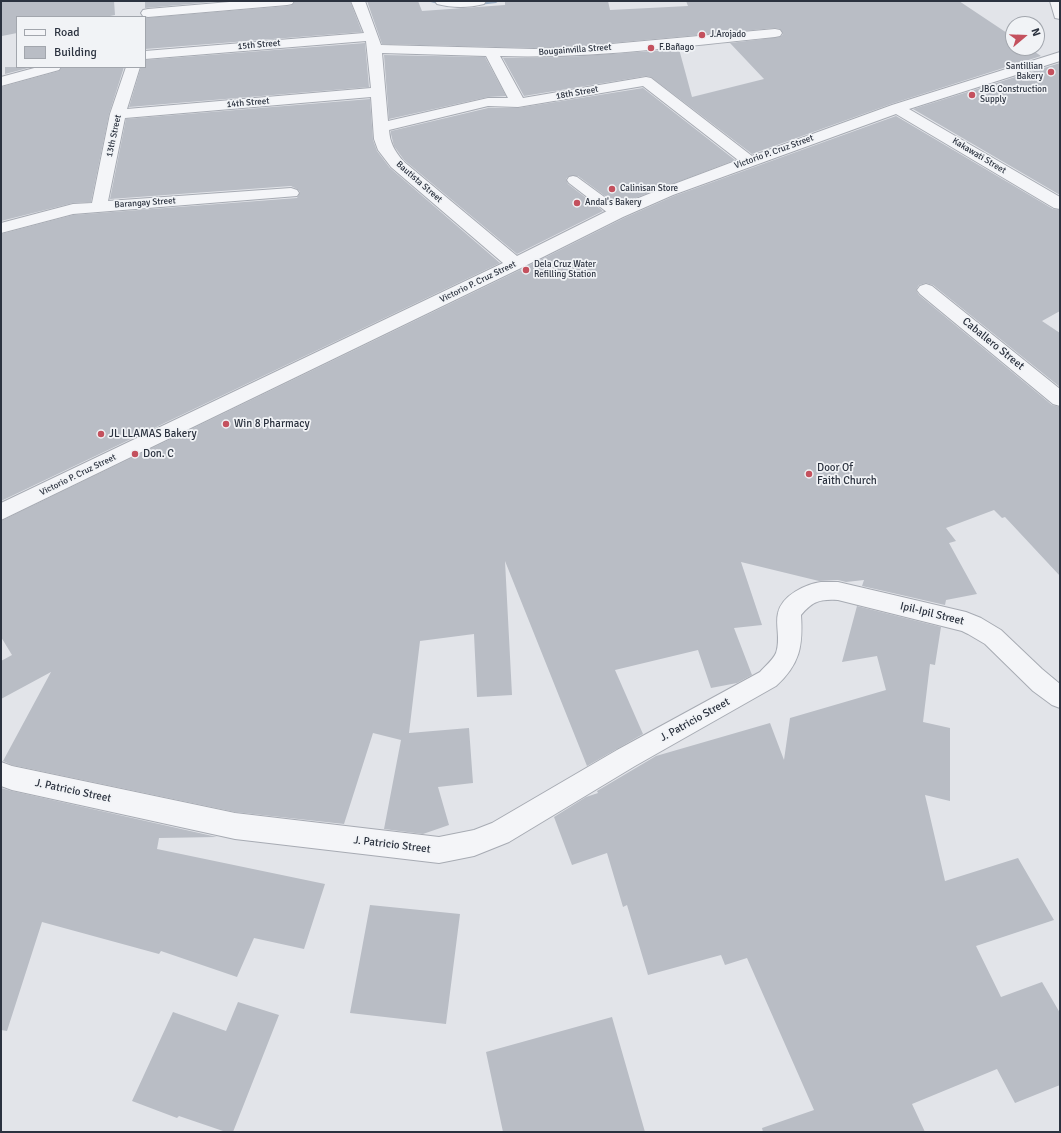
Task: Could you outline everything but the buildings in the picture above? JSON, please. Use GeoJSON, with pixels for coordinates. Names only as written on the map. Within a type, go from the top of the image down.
{"type":"FeatureCollection","features":[{"type":"Feature","properties":{"kind":"street"},"geometry":{"type":"LineString","coordinates":[[148,13],[287,1]]}},
{"type":"Feature","properties":{"kind":"street","name":"Bautista Street"},"geometry":{"type":"LineString","coordinates":[[358,1],[373,42],[380,127],[386,150],[397,164],[515,264]]}},
{"type":"Feature","properties":{"kind":"street"},"geometry":{"type":"LineString","coordinates":[[442,1],[452,3],[479,1]]}},
{"type":"Feature","properties":{"kind":"street"},"geometry":{"type":"LineString","coordinates":[[1057,1],[1060,15]]}},
{"type":"Feature","properties":{"kind":"street","name":"Bougainvilla Street"},"geometry":{"type":"LineString","coordinates":[[373,42],[491,53],[579,51],[775,33]]}},
{"type":"Feature","properties":{"kind":"street","name":"15th Street"},"geometry":{"type":"LineString","coordinates":[[146,55],[373,42]]}},
{"type":"Feature","properties":{"kind":"street"},"geometry":{"type":"LineString","coordinates":[[491,53],[518,102]]}},
{"type":"Feature","properties":{"kind":"street","name":"Victorio P. Cruz Street"},"geometry":{"type":"LineString","coordinates":[[1,512],[515,264],[617,213],[667,192],[749,161],[897,108],[1060,56]]}},
{"type":"Feature","properties":{"kind":"street"},"geometry":{"type":"LineString","coordinates":[[1,82],[50,68]]}},
{"type":"Feature","properties":{"kind":"street","name":"13th Street"},"geometry":{"type":"LineString","coordinates":[[99,206],[118,114],[133,68]]}},
{"type":"Feature","properties":{"kind":"street","name":"18th Street"},"geometry":{"type":"LineString","coordinates":[[380,127],[488,102],[518,102],[646,81],[749,161]]}},
{"type":"Feature","properties":{"kind":"street","name":"14th Street"},"geometry":{"type":"LineString","coordinates":[[118,114],[378,92]]}},
{"type":"Feature","properties":{"kind":"street","name":"Kakawati Street"},"geometry":{"type":"LineString","coordinates":[[897,108],[1060,204]]}},
{"type":"Feature","properties":{"kind":"street","name":"Barangay Street"},"geometry":{"type":"LineString","coordinates":[[1,228],[51,214],[99,206],[291,193]]}},
{"type":"Feature","properties":{"kind":"street","name":"Caballero Street"},"geometry":{"type":"LineString","coordinates":[[926,290],[1060,399]]}},
{"type":"Feature","properties":{"kind":"street","name":"Ipil-Ipil Street"},"geometry":{"type":"LineString","coordinates":[[789,613],[800,599],[823,590],[838,591],[966,622],[993,637],[1042,685],[1060,697]]}},
{"type":"Feature","properties":{"kind":"street","name":"J. Patricio Street"},"geometry":{"type":"LineString","coordinates":[[1,774],[12,778],[236,826],[439,850],[474,843],[500,833],[626,758],[768,680],[785,662],[790,636],[789,613]]}},
{"type":"Feature","properties":{"kind":"lane"},"geometry":{"type":"LineString","coordinates":[[573,180],[617,213]]}},
{"type":"Feature","properties":{"kind":"waterway"},"geometry":{"type":"LineString","coordinates":[[430,1],[449,5]]}},
{"type":"Feature","properties":{"kind":"waterway"},"geometry":{"type":"LineString","coordinates":[[471,4],[496,1]]}},
{"type":"Feature","properties":{"kind":"place","name":"J.Arojado"},"geometry":{"type":"Point","coordinates":[702,35]}},
{"type":"Feature","properties":{"kind":"place","name":"F.Bañago"},"geometry":{"type":"Point","coordinates":[651,48]}},
{"type":"Feature","properties":{"kind":"place","name":"Santillian Bakery"},"geometry":{"type":"Point","coordinates":[1051,72]}},
{"type":"Feature","properties":{"kind":"place","name":"JBG Construction Supply"},"geometry":{"type":"Point","coordinates":[972,95]}},
{"type":"Feature","properties":{"kind":"place","name":"Calinisan Store"},"geometry":{"type":"Point","coordinates":[612,189]}},
{"type":"Feature","properties":{"kind":"place","name":"Andal's Bakery"},"geometry":{"type":"Point","coordinates":[577,203]}},
{"type":"Feature","properties":{"kind":"place","name":"Dela Cruz Water Refilling Station"},"geometry":{"type":"Point","coordinates":[526,270]}},
{"type":"Feature","properties":{"kind":"place","name":"Win 8 Pharmacy"},"geometry":{"type":"Point","coordinates":[226,424]}},
{"type":"Feature","properties":{"kind":"place","name":"JL LLAMAS Bakery"},"geometry":{"type":"Point","coordinates":[101,434]}},
{"type":"Feature","properties":{"kind":"place","name":"Don. C"},"geometry":{"type":"Point","coordinates":[135,454]}},
{"type":"Feature","properties":{"kind":"place","name":"Door Of Faith Church"},"geometry":{"type":"Point","coordinates":[809,474]}}]}
